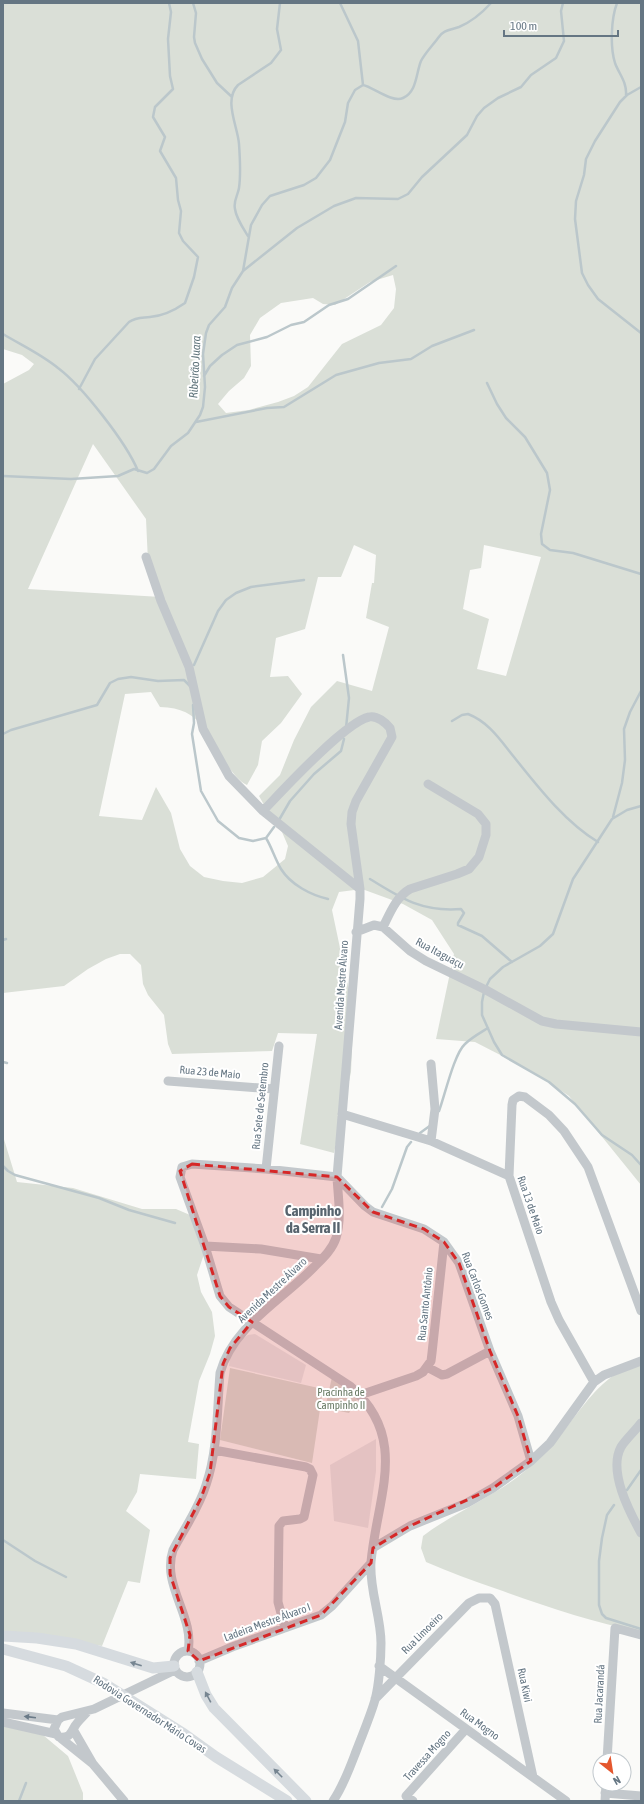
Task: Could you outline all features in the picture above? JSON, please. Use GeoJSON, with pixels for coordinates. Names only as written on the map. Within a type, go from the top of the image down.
{"type":"FeatureCollection","features":[{"type":"Feature","properties":{"kind":"main road"},"geometry":{"type":"LineString","coordinates":[[3,1636],[37,1638],[76,1644],[153,1668],[175,1668]]}},
{"type":"Feature","properties":{"kind":"main road","name":"Rodovia Governador Mário Covas"},"geometry":{"type":"LineString","coordinates":[[3,1649],[66,1666],[103,1683],[287,1801]]}},
{"type":"Feature","properties":{"kind":"main road"},"geometry":{"type":"LineString","coordinates":[[3,1653],[17,1652]]}},
{"type":"Feature","properties":{"kind":"main road"},"geometry":{"type":"LineString","coordinates":[[198,1667],[206,1695],[214,1708],[306,1801]]}},
{"type":"Feature","properties":{"kind":"street"},"geometry":{"type":"LineString","coordinates":[[146,557],[161,601],[189,667],[206,737],[229,776],[263,811],[360,889]]}},
{"type":"Feature","properties":{"kind":"street","name":"Avenida Mestre Álvaro"},"geometry":{"type":"LineString","coordinates":[[188,1651],[190,1635],[170,1574],[170,1558],[204,1492],[210,1474],[214,1450],[220,1373],[223,1364],[230,1348],[256,1325],[321,1259],[331,1248],[336,1238],[338,1221],[337,1177],[360,889],[351,824],[352,812],[356,801],[392,737],[390,728],[387,724],[371,716],[350,728],[296,777],[263,811]]}},
{"type":"Feature","properties":{"kind":"street"},"geometry":{"type":"LineString","coordinates":[[356,932],[374,925],[383,927],[395,904],[404,892],[410,888],[469,869],[479,857],[486,835],[486,824],[478,814],[428,784]]}},
{"type":"Feature","properties":{"kind":"street","name":"Rua Itaguaçu"},"geometry":{"type":"LineString","coordinates":[[383,927],[410,951],[418,956],[486,990],[542,1021],[556,1024],[641,1032]]}},
{"type":"Feature","properties":{"kind":"street","name":"Rua Sete de Setembro"},"geometry":{"type":"LineString","coordinates":[[266,1169],[279,1046]]}},
{"type":"Feature","properties":{"kind":"street"},"geometry":{"type":"LineString","coordinates":[[431,1141],[435,1109],[432,1064]]}},
{"type":"Feature","properties":{"kind":"street","name":"Rua 23 de Maio"},"geometry":{"type":"LineString","coordinates":[[168,1081],[274,1089]]}},
{"type":"Feature","properties":{"kind":"street"},"geometry":{"type":"LineString","coordinates":[[509,1176],[512,1105],[513,1100],[519,1096],[525,1097],[549,1114],[564,1131],[588,1166],[641,1311]]}},
{"type":"Feature","properties":{"kind":"street","name":"Rua 13 de Maio"},"geometry":{"type":"LineString","coordinates":[[342,1114],[431,1141],[509,1176],[551,1302],[559,1320],[594,1382]]}},
{"type":"Feature","properties":{"kind":"street"},"geometry":{"type":"LineString","coordinates":[[333,1801],[342,1788],[375,1699],[381,1642],[371,1563],[381,1508],[386,1460],[382,1433],[375,1415],[360,1395],[350,1386],[229,1307],[220,1296],[205,1246],[180,1176],[180,1171],[185,1165],[192,1164],[266,1169],[337,1177]]}},
{"type":"Feature","properties":{"kind":"street","name":"Rua Carlos Gomes"},"geometry":{"type":"LineString","coordinates":[[337,1177],[364,1206],[373,1212],[424,1229],[444,1242],[459,1263],[490,1351],[518,1416],[531,1461]]}},
{"type":"Feature","properties":{"kind":"street","name":"Rua Santo Antônio"},"geometry":{"type":"LineString","coordinates":[[428,1367],[432,1353],[444,1242]]}},
{"type":"Feature","properties":{"kind":"street"},"geometry":{"type":"LineString","coordinates":[[205,1246],[262,1248],[321,1259]]}},
{"type":"Feature","properties":{"kind":"street"},"geometry":{"type":"LineString","coordinates":[[360,1395],[416,1376],[428,1367],[442,1375],[447,1374],[490,1351]]}},
{"type":"Feature","properties":{"kind":"street"},"geometry":{"type":"LineString","coordinates":[[373,1548],[410,1526],[467,1503],[493,1488],[531,1461],[550,1443],[594,1382],[604,1375],[641,1360]]}},
{"type":"Feature","properties":{"kind":"street"},"geometry":{"type":"LineString","coordinates":[[641,1423],[622,1447],[617,1464],[619,1483],[641,1533]]}},
{"type":"Feature","properties":{"kind":"street"},"geometry":{"type":"LineString","coordinates":[[214,1450],[306,1467],[312,1471],[313,1475],[304,1516],[300,1519],[283,1522],[279,1526],[278,1602],[285,1628]]}},
{"type":"Feature","properties":{"kind":"street","name":"Ladeira Mestre Álvaro I"},"geometry":{"type":"LineString","coordinates":[[198,1667],[232,1647],[321,1615],[371,1563]]}},
{"type":"Feature","properties":{"kind":"street","name":"Rua Limoeiro"},"geometry":{"type":"LineString","coordinates":[[375,1699],[395,1677],[472,1601],[479,1598],[492,1599]]}},
{"type":"Feature","properties":{"kind":"street","name":"Rua Kiwi"},"geometry":{"type":"LineString","coordinates":[[492,1599],[495,1604],[533,1777]]}},
{"type":"Feature","properties":{"kind":"street","name":"Rua Jacarandá"},"geometry":{"type":"LineString","coordinates":[[607,1752],[615,1628],[641,1635]]}},
{"type":"Feature","properties":{"kind":"street"},"geometry":{"type":"LineString","coordinates":[[188,1651],[195,1654],[198,1667],[192,1676],[184,1677],[175,1668],[176,1657],[180,1654],[188,1651]]}},
{"type":"Feature","properties":{"kind":"street","name":"Rua Mogno"},"geometry":{"type":"LineString","coordinates":[[379,1666],[566,1801]]}},
{"type":"Feature","properties":{"kind":"street"},"geometry":{"type":"LineString","coordinates":[[93,1764],[57,1736],[54,1729],[60,1719],[91,1710],[158,1679],[175,1668]]}},
{"type":"Feature","properties":{"kind":"street"},"geometry":{"type":"LineString","coordinates":[[3,1722],[57,1736],[68,1737],[91,1710]]}},
{"type":"Feature","properties":{"kind":"street"},"geometry":{"type":"LineString","coordinates":[[3,1713],[60,1719],[71,1718],[74,1729],[93,1764],[124,1801]]}},
{"type":"Feature","properties":{"kind":"street","name":"Travessa Mogno"},"geometry":{"type":"LineString","coordinates":[[409,1799],[466,1729]]}},
{"type":"Feature","properties":{"kind":"street"},"geometry":{"type":"LineString","coordinates":[[605,1793],[641,1796]]}},
{"type":"Feature","properties":{"kind":"highlighted area"},"geometry":{"type":"Polygon","coordinates":[[[192,1164],[337,1177],[373,1212],[424,1229],[444,1242],[459,1263],[490,1351],[518,1416],[531,1461],[493,1488],[410,1526],[373,1548],[371,1563],[321,1615],[199,1661],[188,1651],[190,1635],[170,1574],[170,1558],[201,1498],[210,1473],[223,1364],[230,1348],[252,1322],[229,1307],[220,1296],[180,1171],[192,1164]]]}},
{"type":"Feature","properties":{"kind":"shaded area"},"geometry":{"type":"Polygon","coordinates":[[[255,1334],[306,1365],[301,1383],[229,1366],[230,1358],[242,1339],[248,1335],[255,1334]]]}},
{"type":"Feature","properties":{"kind":"shaded area"},"geometry":{"type":"Polygon","coordinates":[[[376,1439],[376,1471],[368,1528],[334,1521],[330,1465],[376,1439]]]}},
{"type":"Feature","properties":{"kind":"green space"},"geometry":{"type":"Polygon","coordinates":[[[3,3],[641,3],[641,1185],[569,1096],[533,1072],[475,1042],[436,1039],[454,954],[432,920],[403,904],[362,889],[339,892],[332,910],[348,986],[353,1024],[351,1072],[334,1153],[300,1144],[317,1034],[278,1033],[272,1051],[172,1054],[168,1044],[164,1015],[148,995],[143,984],[141,965],[130,954],[120,954],[106,959],[88,969],[64,986],[3,993],[3,384],[29,370],[34,364],[22,355],[3,349],[3,3]],[[393,275],[370,282],[335,305],[323,304],[313,298],[281,303],[260,318],[250,335],[251,366],[244,378],[229,391],[218,404],[226,413],[249,410],[294,396],[308,387],[342,344],[381,325],[394,308],[396,289],[393,275]],[[93,444],[28,589],[161,597],[148,562],[146,519],[93,444]],[[354,545],[341,577],[318,577],[305,629],[276,638],[270,677],[288,676],[302,694],[281,723],[262,741],[258,765],[247,785],[239,780],[229,768],[203,727],[196,719],[187,713],[175,709],[160,707],[151,692],[125,694],[99,816],[142,820],[156,787],[171,813],[180,849],[190,866],[204,877],[242,883],[263,877],[285,859],[288,846],[282,832],[272,819],[259,796],[280,775],[294,740],[311,707],[337,681],[372,691],[389,627],[366,618],[372,583],[374,583],[376,555],[354,545]],[[484,545],[481,568],[470,570],[463,609],[489,619],[477,669],[506,676],[541,557],[484,545]]]}},
{"type":"Feature","properties":{"kind":"green space"},"geometry":{"type":"Polygon","coordinates":[[[3,1136],[17,1182],[73,1188],[142,1209],[176,1209],[190,1215],[204,1254],[197,1275],[201,1292],[212,1312],[215,1336],[210,1354],[199,1381],[188,1442],[199,1444],[196,1479],[140,1474],[137,1492],[126,1511],[150,1530],[140,1583],[128,1581],[102,1646],[3,1631],[3,1136]]]}},
{"type":"Feature","properties":{"kind":"green space"},"geometry":{"type":"Polygon","coordinates":[[[641,1364],[641,1632],[550,1607],[470,1580],[426,1562],[421,1548],[423,1536],[519,1476],[541,1457],[552,1445],[598,1389],[625,1369],[641,1364]]]}},
{"type":"Feature","properties":{"kind":"green space"},"geometry":{"type":"Polygon","coordinates":[[[230,1368],[323,1389],[312,1463],[220,1440],[230,1368]]]}},
{"type":"Feature","properties":{"kind":"green space","name":"Pracinha de Campinho II"},"geometry":{"type":"Polygon","coordinates":[[[332,1377],[359,1396],[349,1413],[325,1408],[332,1377]]]}},
{"type":"Feature","properties":{"kind":"green space"},"geometry":{"type":"Polygon","coordinates":[[[12,1726],[43,1735],[68,1756],[83,1793],[83,1801],[3,1801],[3,1727],[12,1726]]]}},
{"type":"Feature","properties":{"kind":"waterway"},"geometry":{"type":"LineString","coordinates":[[79,389],[95,359],[129,322],[137,318],[164,314],[185,303],[194,277],[198,257],[183,241],[179,233],[181,211],[178,200],[176,178],[160,151],[165,137],[153,117],[155,107],[173,89],[170,76],[168,39],[171,12],[169,3]]}},
{"type":"Feature","properties":{"kind":"waterway"},"geometry":{"type":"LineString","coordinates":[[193,3],[196,13],[195,43],[202,59],[217,83],[232,97]]}},
{"type":"Feature","properties":{"kind":"waterway"},"geometry":{"type":"LineString","coordinates":[[248,236],[238,219],[235,206],[239,188],[240,166],[238,137],[231,106],[232,98],[238,85],[271,63],[281,50],[277,29],[280,3]]}},
{"type":"Feature","properties":{"kind":"waterway"},"geometry":{"type":"LineString","coordinates":[[340,3],[358,41],[363,85]]}},
{"type":"Feature","properties":{"kind":"waterway","name":"Ribeirão Juara"},"geometry":{"type":"LineString","coordinates":[[363,85],[388,97],[399,99],[408,95],[414,87],[421,61],[440,35],[468,23],[491,3]]}},
{"type":"Feature","properties":{"kind":"waterway"},"geometry":{"type":"LineString","coordinates":[[243,271],[297,228],[334,206],[356,198],[398,199],[408,194],[422,177],[467,135],[477,116],[484,108],[498,98],[521,87],[531,75],[556,58],[564,41],[561,11],[563,3]]}},
{"type":"Feature","properties":{"kind":"waterway"},"geometry":{"type":"LineString","coordinates":[[617,3],[612,25],[612,49],[615,63],[625,86],[626,95]]}},
{"type":"Feature","properties":{"kind":"waterway","name":"Ribeirão Juara"},"geometry":{"type":"LineString","coordinates":[[3,476],[71,479],[118,476],[134,469],[147,473],[154,469],[171,446],[188,433],[200,415],[203,407],[205,387],[203,354],[206,333],[209,325],[225,307],[232,288],[243,271],[251,225],[262,205],[270,196],[304,185],[316,178],[330,160],[345,122],[348,103],[355,90],[363,85]]}},
{"type":"Feature","properties":{"kind":"waterway"},"geometry":{"type":"LineString","coordinates":[[641,87],[627,95],[620,102],[595,141],[586,159],[584,175],[576,201],[575,219],[582,273],[588,285],[598,299],[641,333]]}},
{"type":"Feature","properties":{"kind":"waterway"},"geometry":{"type":"LineString","coordinates":[[204,376],[210,366],[222,355],[237,345],[267,337],[291,325],[304,322],[329,305],[348,299],[396,266]]}},
{"type":"Feature","properties":{"kind":"waterway"},"geometry":{"type":"LineString","coordinates":[[196,422],[267,408],[284,407],[336,375],[379,363],[411,359],[432,346],[474,330]]}},
{"type":"Feature","properties":{"kind":"waterway"},"geometry":{"type":"LineString","coordinates":[[3,334],[38,354],[68,376],[91,401],[114,430],[138,471]]}},
{"type":"Feature","properties":{"kind":"waterway"},"geometry":{"type":"LineString","coordinates":[[487,383],[497,404],[506,418],[525,437],[547,473],[550,490],[541,534],[542,544],[550,550],[573,553],[641,574]]}},
{"type":"Feature","properties":{"kind":"waterway"},"geometry":{"type":"LineString","coordinates":[[194,665],[218,611],[226,600],[236,593],[251,587],[304,580]]}},
{"type":"Feature","properties":{"kind":"waterway"},"geometry":{"type":"LineString","coordinates":[[343,655],[349,698],[346,728]]}},
{"type":"Feature","properties":{"kind":"waterway"},"geometry":{"type":"LineString","coordinates":[[3,734],[11,730],[97,705],[110,683],[118,679],[131,677],[158,681],[184,680],[190,686]]}},
{"type":"Feature","properties":{"kind":"waterway"},"geometry":{"type":"LineString","coordinates":[[613,817],[622,783],[625,760],[624,729],[630,712],[641,691]]}},
{"type":"Feature","properties":{"kind":"waterway"},"geometry":{"type":"LineString","coordinates":[[193,705],[194,723],[192,734],[201,791],[218,821],[239,838],[253,841],[266,838],[274,827]]}},
{"type":"Feature","properties":{"kind":"waterway"},"geometry":{"type":"LineString","coordinates":[[452,721],[462,715],[468,714],[482,722],[499,738],[563,814],[586,834],[598,842]]}},
{"type":"Feature","properties":{"kind":"waterway"},"geometry":{"type":"LineString","coordinates":[[279,820],[290,801],[314,774],[341,751],[344,739]]}},
{"type":"Feature","properties":{"kind":"waterway"},"geometry":{"type":"LineString","coordinates":[[486,987],[490,979],[503,967],[540,946],[553,934],[573,879],[612,819],[627,810],[641,806]]}},
{"type":"Feature","properties":{"kind":"waterway"},"geometry":{"type":"LineString","coordinates":[[266,838],[281,869],[290,880],[308,892],[328,899]]}},
{"type":"Feature","properties":{"kind":"waterway"},"geometry":{"type":"LineString","coordinates":[[370,879],[392,893],[413,903],[435,908],[461,909],[464,913],[458,925],[482,936],[512,962]]}},
{"type":"Feature","properties":{"kind":"waterway"},"geometry":{"type":"LineString","coordinates":[[484,992],[482,1015],[494,1042],[502,1055],[549,1082],[575,1104],[602,1135],[632,1155],[641,1165]]}},
{"type":"Feature","properties":{"kind":"waterway"},"geometry":{"type":"LineString","coordinates":[[439,1111],[457,1056],[461,1049],[470,1040],[488,1028]]}},
{"type":"Feature","properties":{"kind":"waterway"},"geometry":{"type":"LineString","coordinates":[[3,1062],[7,1063]]}},
{"type":"Feature","properties":{"kind":"waterway"},"geometry":{"type":"LineString","coordinates":[[420,1133],[431,1125]]}},
{"type":"Feature","properties":{"kind":"waterway"},"geometry":{"type":"LineString","coordinates":[[382,1207],[392,1189],[407,1147],[411,1142]]}},
{"type":"Feature","properties":{"kind":"waterway"},"geometry":{"type":"LineString","coordinates":[[3,1166],[15,1175],[99,1198],[129,1210],[175,1223]]}},
{"type":"Feature","properties":{"kind":"waterway"},"geometry":{"type":"LineString","coordinates":[[627,1490],[641,1470]]}},
{"type":"Feature","properties":{"kind":"waterway"},"geometry":{"type":"LineString","coordinates":[[614,1505],[607,1515],[602,1538],[599,1561],[599,1605],[602,1614],[606,1618],[641,1629]]}},
{"type":"Feature","properties":{"kind":"waterway"},"geometry":{"type":"LineString","coordinates":[[3,1540],[35,1561],[66,1577]]}},
{"type":"Feature","properties":{"kind":"waterway"},"geometry":{"type":"LineString","coordinates":[[19,1801],[26,1783]]}},
{"type":"Feature","properties":{"kind":"district","name":"Campinho da Serra II"},"geometry":{"type":"Point","coordinates":[313,1220]}}]}
